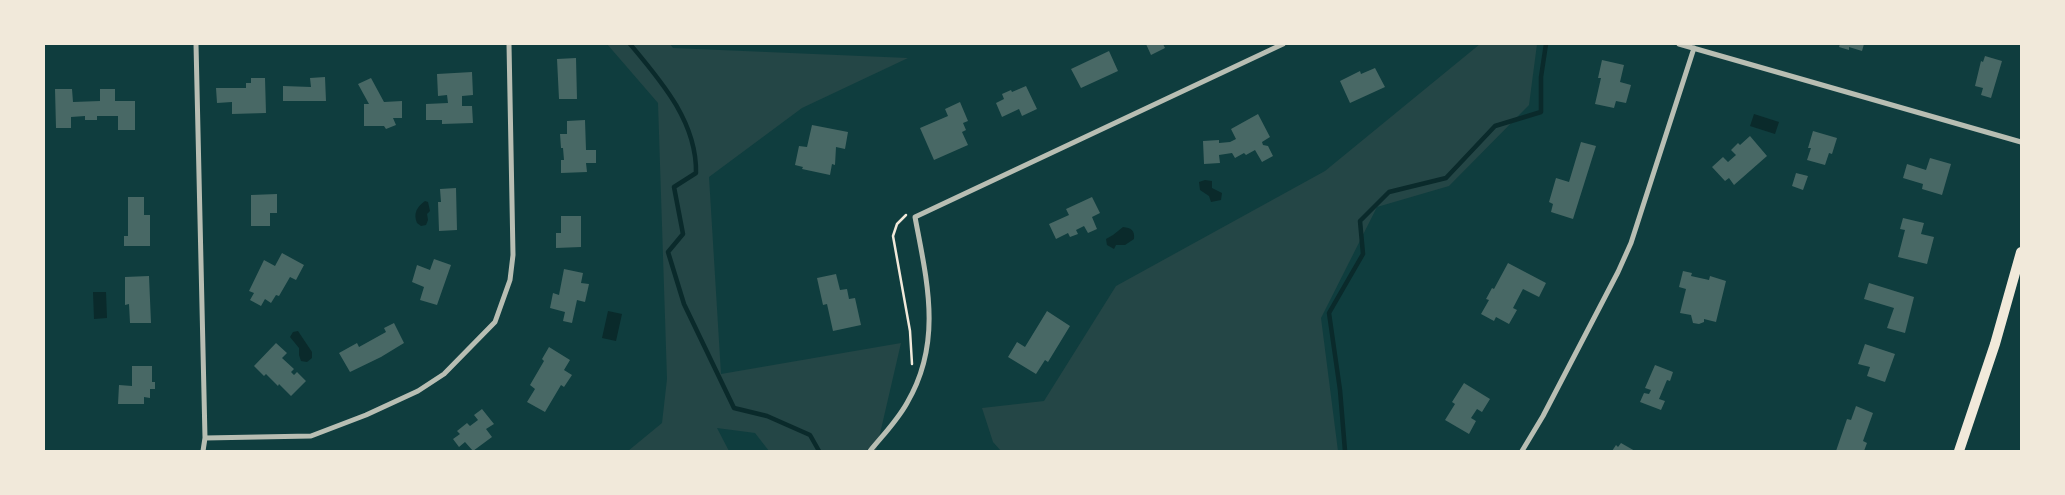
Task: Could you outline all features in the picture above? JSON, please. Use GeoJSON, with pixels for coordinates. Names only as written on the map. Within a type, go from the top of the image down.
{"type":"FeatureCollection","features":[{"type":"Feature","properties":{"kind":"main road"},"geometry":{"type":"LineString","coordinates":[[1959,451],[1994,344],[2021,252]]}},
{"type":"Feature","properties":{"kind":"street"},"geometry":{"type":"LineString","coordinates":[[196,44],[205,438],[203,451]]}},
{"type":"Feature","properties":{"kind":"street"},"geometry":{"type":"LineString","coordinates":[[205,438],[311,436],[366,415],[418,391],[444,374],[495,322],[510,280],[514,255],[509,44]]}},
{"type":"Feature","properties":{"kind":"street"},"geometry":{"type":"LineString","coordinates":[[870,451],[894,423],[908,402],[926,355],[930,309],[915,216],[1283,44]]}},
{"type":"Feature","properties":{"kind":"street"},"geometry":{"type":"LineString","coordinates":[[1680,44],[2021,142]]}},
{"type":"Feature","properties":{"kind":"street"},"geometry":{"type":"LineString","coordinates":[[1522,451],[1618,272],[1630,243],[1694,48]]}},
{"type":"Feature","properties":{"kind":"path"},"geometry":{"type":"LineString","coordinates":[[908,213],[897,224],[893,236],[910,331],[913,368]]}},
{"type":"Feature","properties":{"kind":"shaded area"},"geometry":{"type":"Polygon","coordinates":[[[607,44],[670,44],[673,48],[908,58],[802,108],[709,177],[721,374],[901,343],[876,451],[769,451],[755,433],[717,428],[729,451],[628,451],[662,423],[667,379],[658,103],[607,44]]]}},
{"type":"Feature","properties":{"kind":"shaded area"},"geometry":{"type":"Polygon","coordinates":[[[1480,44],[1537,44],[1529,105],[1449,186],[1377,207],[1321,318],[1338,451],[1001,451],[993,442],[982,408],[1044,401],[1116,286],[1325,171],[1480,44]]]}},
{"type":"Feature","properties":{"kind":"shaded area"},"geometry":{"type":"Polygon","coordinates":[[[1754,114],[1779,122],[1775,134],[1750,126],[1754,114]]]}},
{"type":"Feature","properties":{"kind":"shaded area"},"geometry":{"type":"Polygon","coordinates":[[[1205,180],[1212,181],[1212,188],[1222,193],[1221,200],[1211,202],[1209,196],[1200,190],[1199,182],[1205,180]]]}},
{"type":"Feature","properties":{"kind":"shaded area"},"geometry":{"type":"Polygon","coordinates":[[[425,201],[428,202],[430,211],[427,214],[428,220],[426,225],[421,226],[417,223],[416,213],[425,201]]]}},
{"type":"Feature","properties":{"kind":"shaded area"},"geometry":{"type":"Polygon","coordinates":[[[1123,227],[1132,230],[1134,239],[1125,245],[1116,245],[1114,249],[1107,245],[1106,239],[1123,227]]]}},
{"type":"Feature","properties":{"kind":"shaded area"},"geometry":{"type":"Polygon","coordinates":[[[93,292],[106,292],[107,318],[94,319],[93,292]]]}},
{"type":"Feature","properties":{"kind":"shaded area"},"geometry":{"type":"Polygon","coordinates":[[[608,311],[622,314],[616,341],[602,338],[608,311]]]}},
{"type":"Feature","properties":{"kind":"shaded area"},"geometry":{"type":"Polygon","coordinates":[[[298,331],[312,352],[312,358],[307,362],[301,361],[299,348],[290,337],[293,332],[298,331]]]}},
{"type":"Feature","properties":{"kind":"building"},"geometry":{"type":"Polygon","coordinates":[[[1146,44],[1163,44],[1165,48],[1151,55],[1146,44]]]}},
{"type":"Feature","properties":{"kind":"building"},"geometry":{"type":"Polygon","coordinates":[[[1840,44],[1864,44],[1862,51],[1849,47],[1849,50],[1839,47],[1840,44]]]}},
{"type":"Feature","properties":{"kind":"building"},"geometry":{"type":"Polygon","coordinates":[[[1109,51],[1118,71],[1081,88],[1071,69],[1109,51]]]}},
{"type":"Feature","properties":{"kind":"building"},"geometry":{"type":"Polygon","coordinates":[[[1985,56],[2002,61],[1991,98],[1981,95],[1983,88],[1975,86],[1981,61],[1983,62],[1985,56]]]}},
{"type":"Feature","properties":{"kind":"building"},"geometry":{"type":"Polygon","coordinates":[[[576,58],[577,99],[559,99],[557,59],[576,58]]]}},
{"type":"Feature","properties":{"kind":"building"},"geometry":{"type":"Polygon","coordinates":[[[1602,60],[1624,65],[1620,82],[1631,85],[1626,103],[1616,101],[1614,108],[1595,104],[1601,78],[1598,78],[1602,60]]]}},
{"type":"Feature","properties":{"kind":"building"},"geometry":{"type":"Polygon","coordinates":[[[1375,68],[1385,87],[1350,103],[1340,81],[1360,71],[1361,74],[1375,68]]]}},
{"type":"Feature","properties":{"kind":"building"},"geometry":{"type":"Polygon","coordinates":[[[472,72],[473,95],[462,96],[462,106],[472,106],[473,123],[442,124],[442,120],[426,120],[426,104],[448,103],[447,95],[438,96],[437,74],[472,72]]]}},
{"type":"Feature","properties":{"kind":"building"},"geometry":{"type":"Polygon","coordinates":[[[325,77],[326,101],[283,101],[283,86],[311,87],[310,78],[325,77]]]}},
{"type":"Feature","properties":{"kind":"building"},"geometry":{"type":"Polygon","coordinates":[[[251,78],[265,78],[266,113],[232,114],[232,102],[217,103],[216,88],[246,88],[246,83],[251,83],[251,78]]]}},
{"type":"Feature","properties":{"kind":"building"},"geometry":{"type":"Polygon","coordinates":[[[371,78],[384,102],[402,101],[402,118],[393,118],[396,125],[386,129],[384,126],[364,126],[364,104],[369,104],[358,84],[371,78]]]}},
{"type":"Feature","properties":{"kind":"building"},"geometry":{"type":"Polygon","coordinates":[[[1026,86],[1037,109],[1022,116],[1019,109],[1002,117],[996,103],[1004,99],[1002,94],[1026,86]]]}},
{"type":"Feature","properties":{"kind":"building"},"geometry":{"type":"Polygon","coordinates":[[[55,89],[72,89],[73,102],[100,101],[100,89],[115,89],[115,101],[135,101],[135,130],[118,130],[118,116],[97,116],[97,120],[85,120],[85,116],[71,117],[71,128],[56,128],[55,89]]]}},
{"type":"Feature","properties":{"kind":"building"},"geometry":{"type":"Polygon","coordinates":[[[960,102],[968,121],[963,123],[966,130],[962,132],[968,145],[934,160],[920,128],[948,116],[945,109],[960,102]]]}},
{"type":"Feature","properties":{"kind":"building"},"geometry":{"type":"Polygon","coordinates":[[[1258,114],[1270,137],[1262,142],[1263,145],[1268,146],[1273,156],[1262,162],[1255,150],[1235,158],[1232,153],[1219,155],[1220,163],[1204,164],[1203,141],[1219,140],[1219,143],[1230,142],[1236,139],[1231,129],[1258,114]]]}},
{"type":"Feature","properties":{"kind":"building"},"geometry":{"type":"Polygon","coordinates":[[[585,120],[586,150],[596,150],[596,163],[586,163],[587,172],[561,173],[561,160],[564,160],[560,134],[567,134],[567,121],[585,120]]]}},
{"type":"Feature","properties":{"kind":"building"},"geometry":{"type":"Polygon","coordinates":[[[812,125],[848,132],[845,149],[836,147],[835,165],[832,164],[830,175],[802,169],[803,167],[795,165],[799,146],[807,147],[812,125]]]}},
{"type":"Feature","properties":{"kind":"building"},"geometry":{"type":"Polygon","coordinates":[[[1813,131],[1837,138],[1832,154],[1829,153],[1825,165],[1807,160],[1813,131]]]}},
{"type":"Feature","properties":{"kind":"building"},"geometry":{"type":"Polygon","coordinates":[[[1750,136],[1767,156],[1734,185],[1729,178],[1725,181],[1712,167],[1723,157],[1728,162],[1736,155],[1731,150],[1750,136]]]}},
{"type":"Feature","properties":{"kind":"building"},"geometry":{"type":"Polygon","coordinates":[[[1581,142],[1596,146],[1573,219],[1551,212],[1553,204],[1549,202],[1556,178],[1569,182],[1581,142]]]}},
{"type":"Feature","properties":{"kind":"building"},"geometry":{"type":"Polygon","coordinates":[[[1930,158],[1951,164],[1942,195],[1922,189],[1923,184],[1903,178],[1907,164],[1926,170],[1930,158]]]}},
{"type":"Feature","properties":{"kind":"building"},"geometry":{"type":"Polygon","coordinates":[[[1796,173],[1808,176],[1803,190],[1792,186],[1796,173]]]}},
{"type":"Feature","properties":{"kind":"building"},"geometry":{"type":"Polygon","coordinates":[[[456,188],[457,230],[439,231],[438,202],[441,202],[440,189],[456,188]]]}},
{"type":"Feature","properties":{"kind":"building"},"geometry":{"type":"Polygon","coordinates":[[[277,194],[277,213],[270,213],[270,226],[251,226],[251,195],[277,194]]]}},
{"type":"Feature","properties":{"kind":"building"},"geometry":{"type":"Polygon","coordinates":[[[128,197],[144,197],[144,215],[150,215],[150,246],[124,246],[124,236],[128,236],[128,197]]]}},
{"type":"Feature","properties":{"kind":"building"},"geometry":{"type":"Polygon","coordinates":[[[1092,197],[1100,213],[1092,217],[1097,229],[1088,233],[1084,226],[1076,230],[1078,234],[1070,237],[1068,233],[1056,239],[1049,224],[1069,215],[1066,209],[1092,197]]]}},
{"type":"Feature","properties":{"kind":"building"},"geometry":{"type":"Polygon","coordinates":[[[561,216],[581,216],[581,247],[556,248],[556,233],[561,233],[561,216]]]}},
{"type":"Feature","properties":{"kind":"building"},"geometry":{"type":"Polygon","coordinates":[[[1903,218],[1924,223],[1921,234],[1934,237],[1927,264],[1898,257],[1905,230],[1900,229],[1903,218]]]}},
{"type":"Feature","properties":{"kind":"building"},"geometry":{"type":"Polygon","coordinates":[[[282,253],[304,265],[296,280],[290,277],[279,296],[276,295],[271,303],[265,299],[261,306],[250,300],[254,293],[249,291],[264,260],[275,266],[282,253]]]}},
{"type":"Feature","properties":{"kind":"building"},"geometry":{"type":"Polygon","coordinates":[[[434,259],[451,265],[437,305],[420,300],[424,287],[412,282],[417,265],[430,270],[434,259]]]}},
{"type":"Feature","properties":{"kind":"building"},"geometry":{"type":"Polygon","coordinates":[[[1508,263],[1546,283],[1539,297],[1523,289],[1513,308],[1517,310],[1509,324],[1496,317],[1494,321],[1481,314],[1489,300],[1486,299],[1492,288],[1494,289],[1508,263]]]}},
{"type":"Feature","properties":{"kind":"building"},"geometry":{"type":"Polygon","coordinates":[[[564,269],[583,273],[581,283],[589,284],[585,302],[577,300],[572,323],[563,321],[565,312],[550,308],[553,293],[559,295],[564,269]]]}},
{"type":"Feature","properties":{"kind":"building"},"geometry":{"type":"Polygon","coordinates":[[[1683,271],[1692,273],[1691,276],[1709,280],[1710,276],[1726,281],[1716,322],[1704,319],[1704,322],[1699,324],[1693,323],[1691,315],[1680,313],[1686,289],[1679,287],[1683,271]]]}},
{"type":"Feature","properties":{"kind":"building"},"geometry":{"type":"Polygon","coordinates":[[[836,274],[840,290],[847,289],[849,299],[855,298],[861,325],[833,331],[827,304],[823,305],[817,278],[836,274]]]}},
{"type":"Feature","properties":{"kind":"building"},"geometry":{"type":"Polygon","coordinates":[[[149,276],[151,323],[130,323],[129,304],[125,305],[125,277],[149,276]]]}},
{"type":"Feature","properties":{"kind":"building"},"geometry":{"type":"Polygon","coordinates":[[[1869,283],[1914,297],[1905,333],[1887,328],[1894,308],[1864,299],[1869,283]]]}},
{"type":"Feature","properties":{"kind":"building"},"geometry":{"type":"Polygon","coordinates":[[[1047,311],[1070,326],[1048,362],[1045,360],[1036,374],[1008,357],[1017,342],[1025,347],[1047,311]]]}},
{"type":"Feature","properties":{"kind":"building"},"geometry":{"type":"Polygon","coordinates":[[[394,323],[404,343],[350,372],[339,353],[357,343],[359,347],[386,332],[384,328],[394,323]]]}},
{"type":"Feature","properties":{"kind":"building"},"geometry":{"type":"Polygon","coordinates":[[[276,343],[287,353],[282,358],[294,369],[291,372],[294,375],[297,372],[306,381],[291,396],[279,384],[278,386],[266,374],[264,376],[254,366],[276,343]]]}},
{"type":"Feature","properties":{"kind":"building"},"geometry":{"type":"Polygon","coordinates":[[[1865,344],[1895,354],[1885,382],[1867,376],[1870,367],[1858,364],[1865,344]]]}},
{"type":"Feature","properties":{"kind":"building"},"geometry":{"type":"Polygon","coordinates":[[[549,347],[570,360],[564,370],[572,375],[564,387],[561,385],[545,412],[527,402],[535,389],[530,385],[544,361],[542,359],[549,347]]]}},
{"type":"Feature","properties":{"kind":"building"},"geometry":{"type":"Polygon","coordinates":[[[1655,365],[1673,372],[1670,381],[1667,380],[1659,399],[1665,401],[1661,410],[1640,402],[1644,393],[1649,394],[1651,390],[1645,388],[1655,365]]]}},
{"type":"Feature","properties":{"kind":"building"},"geometry":{"type":"Polygon","coordinates":[[[132,366],[152,366],[152,382],[155,382],[155,389],[150,389],[150,398],[144,397],[144,404],[118,404],[119,385],[132,386],[132,366]]]}},
{"type":"Feature","properties":{"kind":"building"},"geometry":{"type":"Polygon","coordinates":[[[1464,383],[1490,399],[1482,412],[1477,409],[1471,418],[1476,421],[1469,434],[1445,420],[1455,404],[1452,402],[1464,383]]]}},
{"type":"Feature","properties":{"kind":"building"},"geometry":{"type":"Polygon","coordinates":[[[1856,406],[1873,413],[1863,441],[1867,443],[1864,451],[1836,451],[1847,419],[1851,420],[1856,406]]]}},
{"type":"Feature","properties":{"kind":"building"},"geometry":{"type":"Polygon","coordinates":[[[482,409],[494,424],[486,429],[492,437],[473,451],[465,442],[459,447],[453,439],[460,434],[457,431],[467,423],[470,426],[478,420],[474,415],[482,409]]]}},
{"type":"Feature","properties":{"kind":"building"},"geometry":{"type":"Polygon","coordinates":[[[1621,443],[1635,451],[1612,451],[1616,445],[1618,447],[1621,443]]]}},
{"type":"Feature","properties":{"kind":"waterway"},"geometry":{"type":"LineString","coordinates":[[630,44],[675,103],[684,120],[695,154],[696,173],[674,187],[683,234],[668,252],[684,304],[734,408],[767,416],[810,435],[819,451]]}},
{"type":"Feature","properties":{"kind":"waterway"},"geometry":{"type":"LineString","coordinates":[[1345,451],[1340,390],[1329,313],[1363,254],[1360,221],[1389,192],[1446,178],[1495,126],[1541,112],[1541,77],[1546,44]]}}]}
